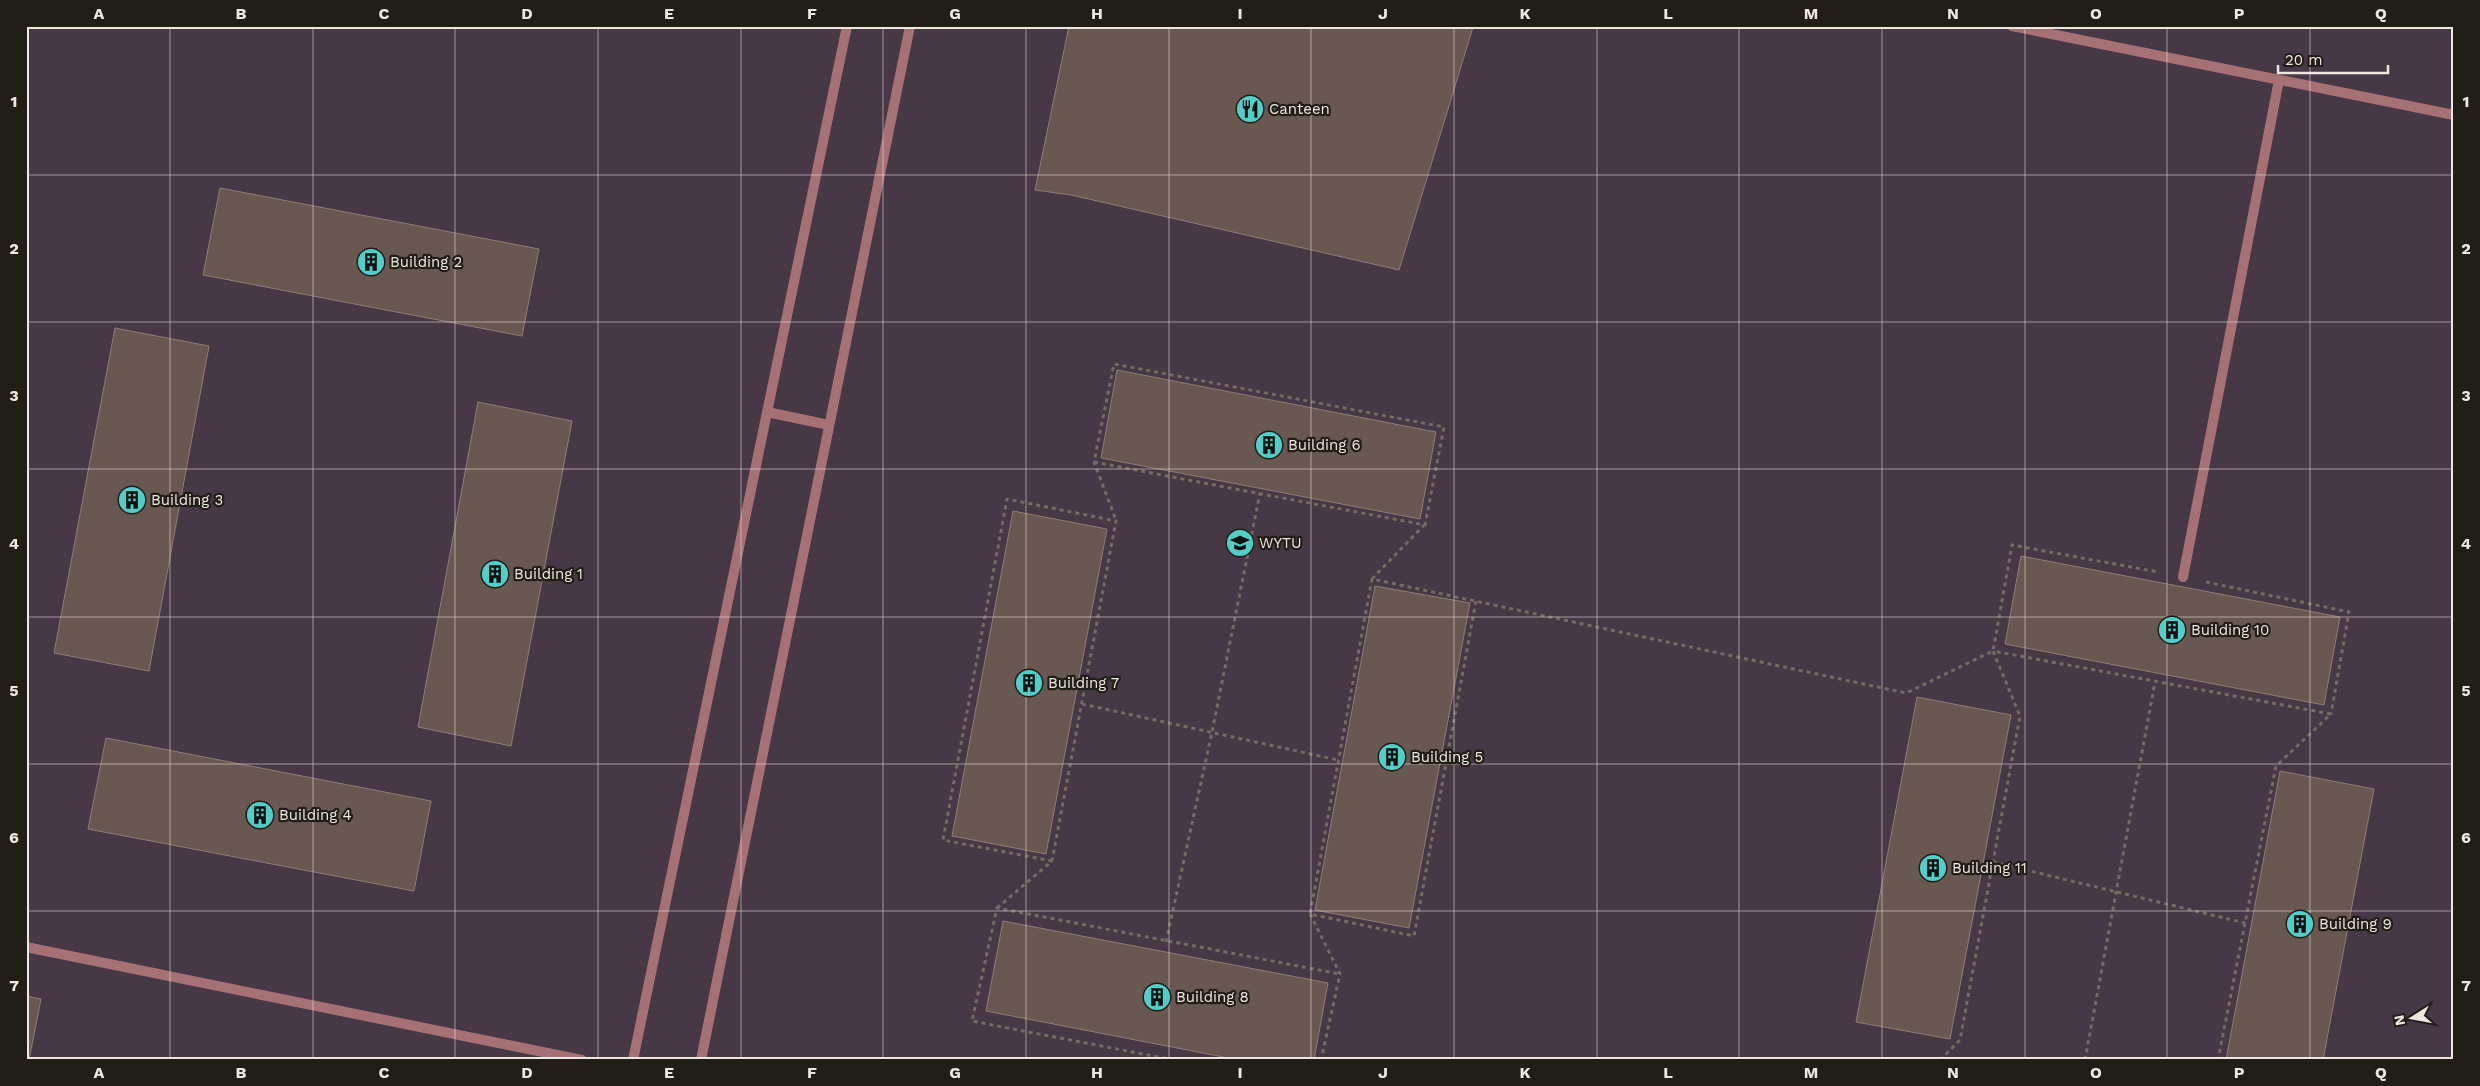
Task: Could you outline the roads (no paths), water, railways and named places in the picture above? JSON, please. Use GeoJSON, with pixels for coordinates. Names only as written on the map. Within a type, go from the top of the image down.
{"type":"FeatureCollection","features":[{"type":"Feature","properties":{"kind":"street"},"geometry":{"type":"LineString","coordinates":[[633,1060],[846,26]]}},
{"type":"Feature","properties":{"kind":"street"},"geometry":{"type":"LineString","coordinates":[[701,1060],[910,26]]}},
{"type":"Feature","properties":{"kind":"street"},"geometry":{"type":"LineString","coordinates":[[2012,26],[2454,115]]}},
{"type":"Feature","properties":{"kind":"street"},"geometry":{"type":"LineString","coordinates":[[2183,577],[2279,80]]}},
{"type":"Feature","properties":{"kind":"street"},"geometry":{"type":"LineString","coordinates":[[767,412],[829,425]]}},
{"type":"Feature","properties":{"kind":"street"},"geometry":{"type":"LineString","coordinates":[[26,947],[582,1060]]}},
{"type":"Feature","properties":{"kind":"place","name":"Canteen"},"geometry":{"type":"Point","coordinates":[1250,109]}},
{"type":"Feature","properties":{"kind":"place","name":"Building 2"},"geometry":{"type":"Point","coordinates":[371,262]}},
{"type":"Feature","properties":{"kind":"place","name":"Building 6"},"geometry":{"type":"Point","coordinates":[1269,445]}},
{"type":"Feature","properties":{"kind":"place","name":"Building 3"},"geometry":{"type":"Point","coordinates":[132,500]}},
{"type":"Feature","properties":{"kind":"place","name":"WYTU"},"geometry":{"type":"Point","coordinates":[1240,543]}},
{"type":"Feature","properties":{"kind":"place","name":"Building 1"},"geometry":{"type":"Point","coordinates":[495,574]}},
{"type":"Feature","properties":{"kind":"place","name":"Building 10"},"geometry":{"type":"Point","coordinates":[2172,630]}},
{"type":"Feature","properties":{"kind":"place","name":"Building 7"},"geometry":{"type":"Point","coordinates":[1029,683]}},
{"type":"Feature","properties":{"kind":"place","name":"Building 5"},"geometry":{"type":"Point","coordinates":[1392,757]}},
{"type":"Feature","properties":{"kind":"place","name":"Building 4"},"geometry":{"type":"Point","coordinates":[260,815]}},
{"type":"Feature","properties":{"kind":"place","name":"Building 11"},"geometry":{"type":"Point","coordinates":[1933,868]}},
{"type":"Feature","properties":{"kind":"place","name":"Building 9"},"geometry":{"type":"Point","coordinates":[2300,924]}},
{"type":"Feature","properties":{"kind":"place","name":"Building 8"},"geometry":{"type":"Point","coordinates":[1157,997]}}]}
